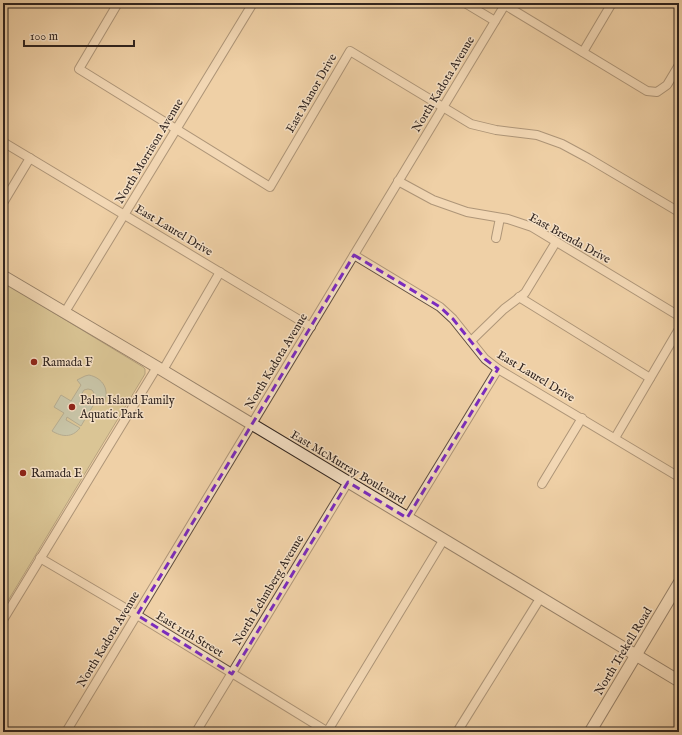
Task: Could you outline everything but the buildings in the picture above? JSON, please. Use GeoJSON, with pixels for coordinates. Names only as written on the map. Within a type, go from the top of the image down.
{"type":"FeatureCollection","features":[{"type":"Feature","properties":{"kind":"street","name":"East Manor Drive"},"geometry":{"type":"LineString","coordinates":[[118,3],[79,69],[270,187],[350,51],[471,124],[496,130],[537,135],[562,144],[679,212]]}},
{"type":"Feature","properties":{"kind":"street","name":"North Morrison Avenue"},"geometry":{"type":"LineString","coordinates":[[65,312],[253,3]]}},
{"type":"Feature","properties":{"kind":"street"},"geometry":{"type":"LineString","coordinates":[[465,3],[495,21]]}},
{"type":"Feature","properties":{"kind":"street"},"geometry":{"type":"LineString","coordinates":[[582,52],[612,3]]}},
{"type":"Feature","properties":{"kind":"street"},"geometry":{"type":"LineString","coordinates":[[505,4],[647,91],[657,92],[666,85],[679,65]]}},
{"type":"Feature","properties":{"kind":"street","name":"North Kadota Avenue"},"geometry":{"type":"LineString","coordinates":[[66,732],[505,4]]}},
{"type":"Feature","properties":{"kind":"street","name":"East Laurel Drive"},"geometry":{"type":"LineString","coordinates":[[3,142],[125,214],[310,327]]}},
{"type":"Feature","properties":{"kind":"street"},"geometry":{"type":"LineString","coordinates":[[3,203],[30,158]]}},
{"type":"Feature","properties":{"kind":"street","name":"East Brenda Drive"},"geometry":{"type":"LineString","coordinates":[[398,182],[433,200],[467,212],[500,218],[532,227],[679,316]]}},
{"type":"Feature","properties":{"kind":"street"},"geometry":{"type":"LineString","coordinates":[[496,238],[500,218]]}},
{"type":"Feature","properties":{"kind":"street"},"geometry":{"type":"LineString","coordinates":[[471,341],[504,309],[525,293],[556,242]]}},
{"type":"Feature","properties":{"kind":"street","name":"East Laurel Drive"},"geometry":{"type":"LineString","coordinates":[[354,255],[440,307],[453,319],[485,359],[498,369],[679,476]]}},
{"type":"Feature","properties":{"kind":"street"},"geometry":{"type":"LineString","coordinates":[[3,620],[40,558],[220,272]]}},
{"type":"Feature","properties":{"kind":"street","name":"East McMurray Boulevard"},"geometry":{"type":"LineString","coordinates":[[3,276],[160,368],[679,681]]}},
{"type":"Feature","properties":{"kind":"street"},"geometry":{"type":"LineString","coordinates":[[519,297],[650,378]]}},
{"type":"Feature","properties":{"kind":"street"},"geometry":{"type":"LineString","coordinates":[[615,438],[679,329]]}},
{"type":"Feature","properties":{"kind":"street"},"geometry":{"type":"LineString","coordinates":[[407,518],[498,369]]}},
{"type":"Feature","properties":{"kind":"street"},"geometry":{"type":"LineString","coordinates":[[542,484],[582,418]]}},
{"type":"Feature","properties":{"kind":"street","name":"North Lehmberg Avenue"},"geometry":{"type":"LineString","coordinates":[[196,732],[348,482]]}},
{"type":"Feature","properties":{"kind":"street"},"geometry":{"type":"LineString","coordinates":[[327,732],[444,539]]}},
{"type":"Feature","properties":{"kind":"street","name":"East 11th Street"},"geometry":{"type":"LineString","coordinates":[[40,558],[137,615],[327,732]]}},
{"type":"Feature","properties":{"kind":"street","name":"North Trekell Road"},"geometry":{"type":"LineString","coordinates":[[590,732],[679,583]]}},
{"type":"Feature","properties":{"kind":"street"},"geometry":{"type":"LineString","coordinates":[[457,732],[541,597]]}},
{"type":"Feature","properties":{"kind":"highlighted area"},"geometry":{"type":"Polygon","coordinates":[[[354,255],[440,307],[453,319],[485,359],[498,369],[407,518],[348,482],[232,674],[137,615],[354,255]]]}},
{"type":"Feature","properties":{"kind":"shaded area"},"geometry":{"type":"Polygon","coordinates":[[[3,282],[143,367],[145,369],[145,374],[3,609],[3,282]]]}},
{"type":"Feature","properties":{"kind":"shaded area"},"geometry":{"type":"Polygon","coordinates":[[[89,375],[98,379],[104,385],[106,389],[106,398],[104,403],[93,397],[94,393],[92,390],[84,390],[81,395],[94,404],[81,426],[67,417],[66,420],[80,428],[74,434],[67,436],[52,431],[64,413],[54,407],[61,395],[71,401],[81,385],[77,380],[89,375]]]}},
{"type":"Feature","properties":{"kind":"place","name":"Ramada F"},"geometry":{"type":"Point","coordinates":[34,362]}},
{"type":"Feature","properties":{"kind":"place","name":"Palm Island Family Aquatic Park"},"geometry":{"type":"Point","coordinates":[72,407]}},
{"type":"Feature","properties":{"kind":"place","name":"Ramada E"},"geometry":{"type":"Point","coordinates":[23,473]}}]}
